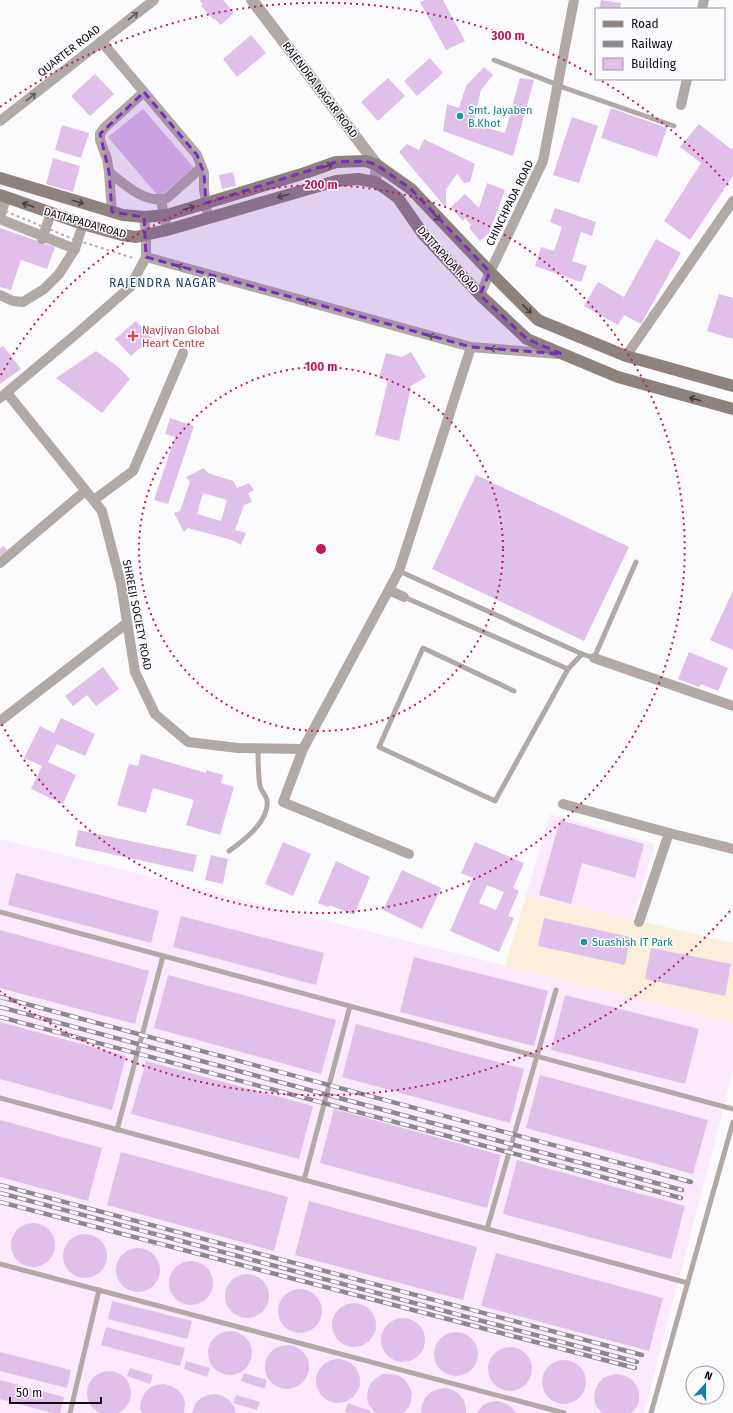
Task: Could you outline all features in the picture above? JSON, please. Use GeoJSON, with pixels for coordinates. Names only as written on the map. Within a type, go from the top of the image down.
{"type":"FeatureCollection","features":[{"type":"Feature","properties":{"kind":"main road","name":"DATTAPADA ROAD"},"geometry":{"type":"LineString","coordinates":[[0,178],[118,214],[144,217],[163,215],[206,203],[336,162],[366,161],[377,165]]}},
{"type":"Feature","properties":{"kind":"main road"},"geometry":{"type":"LineString","coordinates":[[377,165],[410,189],[538,320],[626,356],[733,386]]}},
{"type":"Feature","properties":{"kind":"main road","name":"DATTAPADA ROAD"},"geometry":{"type":"LineString","coordinates":[[3,196],[83,224],[122,235],[136,237],[167,230],[336,181],[358,179],[376,182],[398,198],[423,234],[480,295],[527,339],[618,377],[733,409]]}},
{"type":"Feature","properties":{"kind":"street","name":"QUARTER ROAD"},"geometry":{"type":"LineString","coordinates":[[0,121],[154,0]]}},
{"type":"Feature","properties":{"kind":"street","name":"RAJENDRA NAGAR ROAD"},"geometry":{"type":"LineString","coordinates":[[252,0],[377,165]]}},
{"type":"Feature","properties":{"kind":"street","name":"CHINCHPADA ROAD"},"geometry":{"type":"LineString","coordinates":[[480,295],[543,161],[574,0]]}},
{"type":"Feature","properties":{"kind":"street"},"geometry":{"type":"LineString","coordinates":[[101,41],[144,92],[191,156],[202,167],[208,218]]}},
{"type":"Feature","properties":{"kind":"street"},"geometry":{"type":"LineString","coordinates":[[681,105],[687,80]]}},
{"type":"Feature","properties":{"kind":"street"},"geometry":{"type":"LineString","coordinates":[[118,214],[107,159],[100,140],[100,134],[104,128],[144,92]]}},
{"type":"Feature","properties":{"kind":"street"},"geometry":{"type":"LineString","coordinates":[[376,182],[377,165]]}},
{"type":"Feature","properties":{"kind":"street"},"geometry":{"type":"LineString","coordinates":[[109,172],[134,191],[160,200],[167,198],[202,167]]}},
{"type":"Feature","properties":{"kind":"street"},"geometry":{"type":"LineString","coordinates":[[3,196],[0,218],[43,238],[75,249]]}},
{"type":"Feature","properties":{"kind":"street"},"geometry":{"type":"LineString","coordinates":[[160,200],[167,230]]}},
{"type":"Feature","properties":{"kind":"street"},"geometry":{"type":"LineString","coordinates":[[626,356],[733,201]]}},
{"type":"Feature","properties":{"kind":"street"},"geometry":{"type":"LineString","coordinates":[[43,238],[51,213]]}},
{"type":"Feature","properties":{"kind":"street"},"geometry":{"type":"LineString","coordinates":[[3,395],[130,287],[146,257],[144,217]]}},
{"type":"Feature","properties":{"kind":"street"},"geometry":{"type":"LineString","coordinates":[[0,295],[13,301],[23,302],[44,290],[59,274],[75,249],[83,224]]}},
{"type":"Feature","properties":{"kind":"street"},"geometry":{"type":"LineString","coordinates":[[146,257],[471,347],[562,354]]}},
{"type":"Feature","properties":{"kind":"street"},"geometry":{"type":"LineString","coordinates":[[409,854],[284,802],[303,749],[400,571],[471,347]]}},
{"type":"Feature","properties":{"kind":"street"},"geometry":{"type":"LineString","coordinates":[[94,500],[133,471],[183,353]]}},
{"type":"Feature","properties":{"kind":"street","name":"SHREEJI SOCIETY ROAD"},"geometry":{"type":"LineString","coordinates":[[3,395],[102,511],[121,584],[135,672],[155,714],[188,742],[238,748],[303,749]]}},
{"type":"Feature","properties":{"kind":"street"},"geometry":{"type":"LineString","coordinates":[[0,563],[85,491]]}},
{"type":"Feature","properties":{"kind":"street"},"geometry":{"type":"LineString","coordinates":[[389,590],[404,597]]}},
{"type":"Feature","properties":{"kind":"street"},"geometry":{"type":"LineString","coordinates":[[0,721],[127,624]]}},
{"type":"Feature","properties":{"kind":"street"},"geometry":{"type":"LineString","coordinates":[[594,658],[733,706]]}},
{"type":"Feature","properties":{"kind":"street"},"geometry":{"type":"LineString","coordinates":[[563,804],[733,849]]}},
{"type":"Feature","properties":{"kind":"street"},"geometry":{"type":"LineString","coordinates":[[639,922],[669,833]]}},
{"type":"Feature","properties":{"kind":"lane"},"geometry":{"type":"LineString","coordinates":[[494,60],[559,86],[674,126]]}},
{"type":"Feature","properties":{"kind":"lane"},"geometry":{"type":"LineString","coordinates":[[400,571],[582,654],[594,658],[636,562]]}},
{"type":"Feature","properties":{"kind":"lane"},"geometry":{"type":"LineString","coordinates":[[404,597],[568,669]]}},
{"type":"Feature","properties":{"kind":"lane"},"geometry":{"type":"LineString","coordinates":[[514,691],[423,648],[379,748],[495,801],[568,669],[582,654]]}},
{"type":"Feature","properties":{"kind":"lane"},"geometry":{"type":"LineString","coordinates":[[229,851],[252,832],[261,821],[266,810],[267,800],[260,788],[258,748]]}},
{"type":"Feature","properties":{"kind":"lane"},"geometry":{"type":"LineString","coordinates":[[0,912],[733,1109]]}},
{"type":"Feature","properties":{"kind":"lane"},"geometry":{"type":"LineString","coordinates":[[117,1130],[163,956]]}},
{"type":"Feature","properties":{"kind":"lane"},"geometry":{"type":"LineString","coordinates":[[488,1229],[556,990]]}},
{"type":"Feature","properties":{"kind":"lane"},"geometry":{"type":"LineString","coordinates":[[304,1180],[350,1006]]}},
{"type":"Feature","properties":{"kind":"lane"},"geometry":{"type":"LineString","coordinates":[[0,1098],[688,1283]]}},
{"type":"Feature","properties":{"kind":"lane"},"geometry":{"type":"LineString","coordinates":[[651,1413],[733,1122]]}},
{"type":"Feature","properties":{"kind":"lane"},"geometry":{"type":"LineString","coordinates":[[0,1264],[564,1413]]}},
{"type":"Feature","properties":{"kind":"lane"},"geometry":{"type":"LineString","coordinates":[[70,1413],[99,1290]]}},
{"type":"Feature","properties":{"kind":"path"},"geometry":{"type":"LineString","coordinates":[[0,209],[73,239],[133,258]]}},
{"type":"Feature","properties":{"kind":"highlighted area"},"geometry":{"type":"Polygon","coordinates":[[[144,92],[197,155],[204,173],[206,203],[336,162],[366,161],[377,165],[411,189],[490,272],[480,295],[527,339],[562,354],[471,347],[146,257],[144,217],[112,212],[109,172],[100,134],[144,92]]]}},
{"type":"Feature","properties":{"kind":"shaded area"},"geometry":{"type":"Polygon","coordinates":[[[550,814],[655,844],[632,919],[526,896],[550,814]]]}},
{"type":"Feature","properties":{"kind":"shaded area"},"geometry":{"type":"Polygon","coordinates":[[[0,839],[733,1023],[733,1071],[644,1413],[0,1413],[0,839]]]}},
{"type":"Feature","properties":{"kind":"shaded area","name":"Suashish IT Park"},"geometry":{"type":"Polygon","coordinates":[[[526,896],[733,943],[733,1023],[505,966],[526,896]]]}},
{"type":"Feature","properties":{"kind":"building"},"geometry":{"type":"Polygon","coordinates":[[[199,0],[223,0],[234,13],[221,25],[201,6],[203,4],[199,0]]]}},
{"type":"Feature","properties":{"kind":"building"},"geometry":{"type":"Polygon","coordinates":[[[425,0],[443,0],[465,41],[446,50],[420,2],[425,0]]]}},
{"type":"Feature","properties":{"kind":"building"},"geometry":{"type":"Polygon","coordinates":[[[601,0],[621,3],[620,8],[599,8],[601,0]]]}},
{"type":"Feature","properties":{"kind":"building"},"geometry":{"type":"Polygon","coordinates":[[[251,35],[266,53],[237,77],[223,59],[251,35]]]}},
{"type":"Feature","properties":{"kind":"building"},"geometry":{"type":"Polygon","coordinates":[[[430,58],[443,73],[417,96],[404,81],[430,58]]]}},
{"type":"Feature","properties":{"kind":"building","name":"Smt. Jayaben B.Khot"},"geometry":{"type":"Polygon","coordinates":[[[484,67],[493,75],[481,90],[473,124],[505,133],[520,78],[534,80],[513,156],[443,131],[447,104],[459,108],[466,86],[484,67]]]}},
{"type":"Feature","properties":{"kind":"building"},"geometry":{"type":"Polygon","coordinates":[[[95,74],[114,94],[90,116],[71,96],[95,74]]]}},
{"type":"Feature","properties":{"kind":"building"},"geometry":{"type":"Polygon","coordinates":[[[388,78],[405,96],[378,121],[361,102],[388,78]]]}},
{"type":"Feature","properties":{"kind":"building"},"geometry":{"type":"Polygon","coordinates":[[[611,108],[667,128],[657,157],[601,138],[611,108]]]}},
{"type":"Feature","properties":{"kind":"building"},"geometry":{"type":"Polygon","coordinates":[[[143,109],[194,168],[159,197],[108,137],[143,109]]]}},
{"type":"Feature","properties":{"kind":"building"},"geometry":{"type":"Polygon","coordinates":[[[572,117],[598,126],[579,183],[553,175],[572,117]]]}},
{"type":"Feature","properties":{"kind":"building"},"geometry":{"type":"Polygon","coordinates":[[[699,124],[731,149],[733,148],[733,176],[690,240],[664,221],[701,163],[680,147],[699,124]]]}},
{"type":"Feature","properties":{"kind":"building"},"geometry":{"type":"Polygon","coordinates":[[[62,125],[89,133],[81,158],[55,150],[62,125]]]}},
{"type":"Feature","properties":{"kind":"building"},"geometry":{"type":"Polygon","coordinates":[[[424,139],[475,164],[470,182],[464,183],[457,174],[446,189],[446,208],[399,152],[407,144],[419,150],[424,139]]]}},
{"type":"Feature","properties":{"kind":"building"},"geometry":{"type":"Polygon","coordinates":[[[53,158],[80,166],[73,192],[46,184],[53,158]]]}},
{"type":"Feature","properties":{"kind":"building"},"geometry":{"type":"Polygon","coordinates":[[[233,172],[236,186],[222,189],[219,175],[233,172]]]}},
{"type":"Feature","properties":{"kind":"building"},"geometry":{"type":"Polygon","coordinates":[[[487,183],[505,190],[489,233],[480,241],[469,228],[471,225],[465,218],[463,221],[451,207],[465,194],[479,208],[487,183]]]}},
{"type":"Feature","properties":{"kind":"building"},"geometry":{"type":"Polygon","coordinates":[[[555,208],[596,222],[592,236],[581,232],[572,261],[587,266],[581,282],[535,266],[541,247],[554,251],[562,227],[550,222],[555,208]]]}},
{"type":"Feature","properties":{"kind":"building"},"geometry":{"type":"Polygon","coordinates":[[[0,228],[55,247],[47,269],[21,260],[11,290],[0,287],[0,228]]]}},
{"type":"Feature","properties":{"kind":"building"},"geometry":{"type":"Polygon","coordinates":[[[656,239],[681,253],[641,324],[624,315],[618,325],[584,306],[598,282],[624,297],[656,239]]]}},
{"type":"Feature","properties":{"kind":"building"},"geometry":{"type":"Polygon","coordinates":[[[719,294],[733,298],[733,339],[707,331],[719,294]]]}},
{"type":"Feature","properties":{"kind":"building"},"geometry":{"type":"Polygon","coordinates":[[[136,321],[151,338],[131,356],[115,339],[136,321]]]}},
{"type":"Feature","properties":{"kind":"building"},"geometry":{"type":"Polygon","coordinates":[[[3,346],[21,369],[0,384],[0,348],[3,346]]]}},
{"type":"Feature","properties":{"kind":"building"},"geometry":{"type":"Polygon","coordinates":[[[96,351],[116,365],[130,379],[102,413],[56,378],[96,351]]]}},
{"type":"Feature","properties":{"kind":"building"},"geometry":{"type":"Polygon","coordinates":[[[411,352],[426,377],[409,387],[411,387],[399,441],[375,435],[388,380],[379,378],[386,353],[402,357],[411,352]]]}},
{"type":"Feature","properties":{"kind":"building"},"geometry":{"type":"Polygon","coordinates":[[[170,418],[194,426],[168,504],[154,500],[175,437],[165,434],[170,418]]]}},
{"type":"Feature","properties":{"kind":"building"},"geometry":{"type":"Polygon","coordinates":[[[204,468],[208,473],[233,481],[237,488],[249,483],[254,490],[248,493],[252,502],[244,505],[235,530],[246,533],[241,545],[232,540],[188,528],[184,532],[174,513],[180,511],[190,482],[186,477],[204,468]],[[203,493],[197,514],[221,521],[227,500],[203,493]]]}},
{"type":"Feature","properties":{"kind":"building"},"geometry":{"type":"Polygon","coordinates":[[[476,475],[629,547],[584,641],[432,569],[476,475]]]}},
{"type":"Feature","properties":{"kind":"building"},"geometry":{"type":"Polygon","coordinates":[[[4,546],[7,550],[0,556],[0,549],[4,546]]]}},
{"type":"Feature","properties":{"kind":"building"},"geometry":{"type":"Polygon","coordinates":[[[733,591],[733,650],[710,640],[733,591]]]}},
{"type":"Feature","properties":{"kind":"building"},"geometry":{"type":"Polygon","coordinates":[[[689,652],[728,668],[718,691],[701,684],[699,687],[678,679],[689,652]]]}},
{"type":"Feature","properties":{"kind":"building"},"geometry":{"type":"Polygon","coordinates":[[[103,667],[119,689],[96,706],[87,695],[73,706],[65,696],[103,667]]]}},
{"type":"Feature","properties":{"kind":"building"},"geometry":{"type":"Polygon","coordinates":[[[61,718],[95,734],[85,756],[57,744],[48,762],[76,775],[63,804],[31,789],[42,766],[24,758],[40,726],[54,733],[61,718]]]}},
{"type":"Feature","properties":{"kind":"building"},"geometry":{"type":"Polygon","coordinates":[[[141,754],[206,773],[206,770],[223,775],[221,783],[234,787],[220,835],[186,825],[194,800],[153,788],[146,813],[117,805],[129,764],[138,766],[141,754]]]}},
{"type":"Feature","properties":{"kind":"building"},"geometry":{"type":"Polygon","coordinates":[[[560,820],[644,844],[635,878],[582,863],[571,904],[539,895],[560,820]]]}},
{"type":"Feature","properties":{"kind":"building"},"geometry":{"type":"Polygon","coordinates":[[[78,830],[197,855],[193,872],[75,846],[78,830]]]}},
{"type":"Feature","properties":{"kind":"building"},"geometry":{"type":"Polygon","coordinates":[[[283,842],[311,854],[293,896],[265,884],[283,842]]]}},
{"type":"Feature","properties":{"kind":"building"},"geometry":{"type":"Polygon","coordinates":[[[475,842],[524,863],[513,888],[519,891],[508,916],[514,918],[499,952],[450,931],[473,878],[461,873],[475,842]],[[487,885],[479,903],[496,910],[504,892],[487,885]]]}},
{"type":"Feature","properties":{"kind":"building"},"geometry":{"type":"Polygon","coordinates":[[[211,855],[228,859],[223,884],[205,880],[211,855]]]}},
{"type":"Feature","properties":{"kind":"building"},"geometry":{"type":"Polygon","coordinates":[[[336,861],[370,877],[354,915],[330,905],[328,907],[318,903],[336,861]]]}},
{"type":"Feature","properties":{"kind":"building"},"geometry":{"type":"Polygon","coordinates":[[[402,870],[441,888],[422,929],[383,910],[402,870]]]}},
{"type":"Feature","properties":{"kind":"building"},"geometry":{"type":"Polygon","coordinates":[[[16,873],[159,911],[151,943],[8,905],[16,873]]]}},
{"type":"Feature","properties":{"kind":"building"},"geometry":{"type":"Polygon","coordinates":[[[181,916],[324,953],[316,985],[173,947],[181,916]]]}},
{"type":"Feature","properties":{"kind":"building","name":"Suashish IT Park"},"geometry":{"type":"Polygon","coordinates":[[[544,918],[630,937],[625,965],[538,946],[544,918]]]}},
{"type":"Feature","properties":{"kind":"building"},"geometry":{"type":"Polygon","coordinates":[[[0,930],[149,971],[135,1024],[0,988],[0,930]]]}},
{"type":"Feature","properties":{"kind":"building"},"geometry":{"type":"Polygon","coordinates":[[[651,948],[731,964],[725,996],[645,979],[651,948]]]}},
{"type":"Feature","properties":{"kind":"building"},"geometry":{"type":"Polygon","coordinates":[[[414,957],[548,991],[534,1046],[400,1012],[414,957]]]}},
{"type":"Feature","properties":{"kind":"building"},"geometry":{"type":"Polygon","coordinates":[[[168,975],[336,1020],[321,1074],[154,1028],[168,975]]]}},
{"type":"Feature","properties":{"kind":"building"},"geometry":{"type":"Polygon","coordinates":[[[565,995],[699,1029],[685,1084],[551,1050],[565,995]]]}},
{"type":"Feature","properties":{"kind":"building"},"geometry":{"type":"Polygon","coordinates":[[[0,1022],[126,1056],[112,1110],[0,1079],[0,1022]]]}},
{"type":"Feature","properties":{"kind":"building"},"geometry":{"type":"Polygon","coordinates":[[[356,1024],[524,1069],[510,1123],[342,1077],[356,1024]]]}},
{"type":"Feature","properties":{"kind":"building"},"geometry":{"type":"Polygon","coordinates":[[[146,1061],[313,1106],[299,1159],[131,1114],[146,1061]]]}},
{"type":"Feature","properties":{"kind":"building"},"geometry":{"type":"Polygon","coordinates":[[[540,1075],[708,1120],[693,1174],[526,1128],[540,1075]]]}},
{"type":"Feature","properties":{"kind":"building"},"geometry":{"type":"Polygon","coordinates":[[[334,1109],[501,1155],[487,1208],[320,1163],[334,1109]]]}},
{"type":"Feature","properties":{"kind":"building"},"geometry":{"type":"Polygon","coordinates":[[[0,1120],[102,1148],[88,1201],[0,1177],[0,1120]]]}},
{"type":"Feature","properties":{"kind":"building"},"geometry":{"type":"Polygon","coordinates":[[[121,1152],[288,1197],[274,1251],[107,1205],[121,1152]]]}},
{"type":"Feature","properties":{"kind":"building"},"geometry":{"type":"Polygon","coordinates":[[[517,1160],[685,1206],[671,1259],[503,1214],[517,1160]]]}},
{"type":"Feature","properties":{"kind":"building"},"geometry":{"type":"Polygon","coordinates":[[[309,1201],[477,1247],[463,1300],[295,1255],[309,1201]]]}},
{"type":"Feature","properties":{"kind":"building"},"geometry":{"type":"Polygon","coordinates":[[[29,1223],[37,1223],[49,1229],[55,1241],[55,1249],[49,1261],[37,1267],[29,1267],[17,1261],[11,1249],[11,1241],[17,1229],[29,1223]]]}},
{"type":"Feature","properties":{"kind":"building"},"geometry":{"type":"Polygon","coordinates":[[[81,1234],[89,1234],[101,1240],[107,1252],[107,1260],[101,1272],[89,1278],[81,1278],[69,1272],[63,1260],[63,1252],[69,1240],[81,1234]]]}},
{"type":"Feature","properties":{"kind":"building"},"geometry":{"type":"Polygon","coordinates":[[[142,1248],[154,1254],[159,1262],[159,1278],[154,1286],[146,1291],[134,1292],[122,1286],[117,1278],[116,1266],[122,1254],[130,1249],[142,1248]]]}},
{"type":"Feature","properties":{"kind":"building"},"geometry":{"type":"Polygon","coordinates":[[[496,1253],[663,1298],[649,1351],[481,1306],[496,1253]]]}},
{"type":"Feature","properties":{"kind":"building"},"geometry":{"type":"Polygon","coordinates":[[[195,1261],[207,1267],[212,1275],[212,1291],[207,1299],[199,1304],[187,1305],[175,1299],[170,1291],[169,1279],[175,1267],[183,1262],[195,1261]]]}},
{"type":"Feature","properties":{"kind":"building"},"geometry":{"type":"Polygon","coordinates":[[[251,1274],[263,1280],[268,1288],[268,1304],[263,1312],[255,1317],[243,1318],[231,1312],[226,1304],[225,1292],[231,1280],[239,1275],[251,1274]]]}},
{"type":"Feature","properties":{"kind":"building"},"geometry":{"type":"Polygon","coordinates":[[[296,1289],[304,1289],[316,1295],[322,1307],[322,1315],[316,1327],[304,1333],[296,1333],[284,1327],[278,1315],[278,1307],[284,1295],[296,1289]]]}},
{"type":"Feature","properties":{"kind":"building"},"geometry":{"type":"Polygon","coordinates":[[[112,1301],[192,1321],[187,1339],[108,1319],[112,1301]]]}},
{"type":"Feature","properties":{"kind":"building"},"geometry":{"type":"Polygon","coordinates":[[[358,1303],[370,1309],[375,1317],[375,1333],[370,1341],[362,1346],[350,1347],[338,1341],[333,1333],[332,1321],[338,1309],[346,1304],[358,1303]]]}},
{"type":"Feature","properties":{"kind":"building"},"geometry":{"type":"Polygon","coordinates":[[[399,1318],[407,1318],[419,1324],[425,1336],[425,1344],[419,1356],[407,1362],[399,1362],[387,1356],[381,1344],[381,1336],[387,1324],[399,1318]]]}},
{"type":"Feature","properties":{"kind":"building"},"geometry":{"type":"Polygon","coordinates":[[[106,1327],[185,1348],[180,1366],[101,1345],[106,1327]]]}},
{"type":"Feature","properties":{"kind":"building"},"geometry":{"type":"Polygon","coordinates":[[[234,1331],[246,1337],[251,1345],[251,1361],[246,1369],[238,1374],[226,1375],[214,1369],[209,1361],[208,1349],[214,1337],[222,1332],[234,1331]]]}},
{"type":"Feature","properties":{"kind":"building"},"geometry":{"type":"Polygon","coordinates":[[[460,1332],[472,1338],[477,1346],[477,1362],[472,1370],[464,1375],[452,1376],[440,1370],[435,1362],[434,1350],[440,1338],[448,1333],[460,1332]]]}},
{"type":"Feature","properties":{"kind":"building"},"geometry":{"type":"Polygon","coordinates":[[[283,1345],[291,1345],[303,1351],[309,1363],[309,1371],[303,1383],[291,1389],[283,1389],[271,1383],[265,1371],[265,1363],[271,1351],[283,1345]]]}},
{"type":"Feature","properties":{"kind":"building"},"geometry":{"type":"Polygon","coordinates":[[[514,1347],[526,1353],[531,1361],[531,1377],[526,1385],[518,1390],[506,1391],[494,1385],[489,1377],[488,1365],[494,1353],[502,1348],[514,1347]]]}},
{"type":"Feature","properties":{"kind":"building"},"geometry":{"type":"Polygon","coordinates":[[[0,1352],[71,1370],[67,1388],[0,1371],[0,1352]]]}},
{"type":"Feature","properties":{"kind":"building"},"geometry":{"type":"Polygon","coordinates":[[[334,1359],[342,1359],[354,1365],[360,1377],[360,1385],[354,1397],[342,1403],[334,1403],[322,1397],[316,1385],[316,1377],[322,1365],[334,1359]]]}},
{"type":"Feature","properties":{"kind":"building"},"geometry":{"type":"Polygon","coordinates":[[[560,1360],[568,1360],[580,1366],[586,1378],[586,1386],[580,1398],[568,1404],[560,1404],[548,1398],[542,1386],[542,1378],[548,1366],[560,1360]]]}},
{"type":"Feature","properties":{"kind":"building"},"geometry":{"type":"Polygon","coordinates":[[[186,1361],[210,1368],[207,1377],[184,1369],[186,1361]]]}},
{"type":"Feature","properties":{"kind":"building"},"geometry":{"type":"Polygon","coordinates":[[[130,1368],[153,1375],[150,1384],[127,1376],[130,1368]]]}},
{"type":"Feature","properties":{"kind":"building"},"geometry":{"type":"Polygon","coordinates":[[[105,1371],[113,1371],[125,1377],[131,1389],[131,1397],[125,1409],[115,1414],[103,1414],[93,1409],[87,1397],[87,1389],[93,1377],[105,1371]]]}},
{"type":"Feature","properties":{"kind":"building"},"geometry":{"type":"Polygon","coordinates":[[[244,1373],[267,1380],[265,1389],[241,1381],[244,1373]]]}},
{"type":"Feature","properties":{"kind":"building"},"geometry":{"type":"Polygon","coordinates":[[[383,1374],[398,1375],[405,1380],[409,1386],[412,1393],[411,1401],[409,1407],[404,1413],[375,1413],[369,1405],[367,1398],[371,1383],[383,1374]]]}},
{"type":"Feature","properties":{"kind":"building"},"geometry":{"type":"Polygon","coordinates":[[[618,1374],[626,1376],[637,1386],[639,1401],[636,1408],[631,1413],[602,1413],[596,1406],[594,1398],[595,1391],[603,1378],[618,1374]]]}},
{"type":"Feature","properties":{"kind":"building"},"geometry":{"type":"Polygon","coordinates":[[[0,1380],[64,1397],[60,1413],[53,1413],[0,1399],[0,1380]]]}},
{"type":"Feature","properties":{"kind":"building"},"geometry":{"type":"Polygon","coordinates":[[[164,1384],[178,1390],[183,1396],[185,1403],[184,1413],[142,1413],[140,1408],[144,1394],[149,1388],[164,1384]]]}},
{"type":"Feature","properties":{"kind":"building"},"geometry":{"type":"Polygon","coordinates":[[[445,1388],[453,1390],[459,1394],[464,1400],[466,1413],[421,1413],[425,1398],[431,1392],[445,1388]]]}},
{"type":"Feature","properties":{"kind":"building"},"geometry":{"type":"Polygon","coordinates":[[[215,1394],[223,1396],[229,1400],[234,1406],[236,1413],[192,1413],[195,1404],[201,1398],[215,1394]]]}},
{"type":"Feature","properties":{"kind":"building"},"geometry":{"type":"Polygon","coordinates":[[[236,1395],[260,1402],[257,1410],[233,1403],[236,1395]]]}},
{"type":"Feature","properties":{"kind":"building"},"geometry":{"type":"Polygon","coordinates":[[[498,1401],[511,1407],[516,1413],[477,1413],[483,1405],[498,1401]]]}},
{"type":"Feature","properties":{"kind":"building"},"geometry":{"type":"Polygon","coordinates":[[[348,1403],[371,1411],[371,1413],[345,1412],[348,1403]]]}},
{"type":"Feature","properties":{"kind":"railway"},"geometry":{"type":"LineString","coordinates":[[0,997],[691,1182]]}},
{"type":"Feature","properties":{"kind":"railway"},"geometry":{"type":"LineString","coordinates":[[0,1007],[682,1190]]}},
{"type":"Feature","properties":{"kind":"railway"},"geometry":{"type":"LineString","coordinates":[[0,1017],[681,1198]]}},
{"type":"Feature","properties":{"kind":"railway"},"geometry":{"type":"LineString","coordinates":[[0,1185],[642,1355]]}},
{"type":"Feature","properties":{"kind":"railway"},"geometry":{"type":"LineString","coordinates":[[0,1193],[637,1362]]}},
{"type":"Feature","properties":{"kind":"railway"},"geometry":{"type":"LineString","coordinates":[[0,1202],[635,1368]]}},
{"type":"Feature","properties":{"kind":"place","name":"Smt. Jayaben B.Khot"},"geometry":{"type":"Point","coordinates":[460,116]}},
{"type":"Feature","properties":{"kind":"place","name":"Navjivan Global Heart Centre"},"geometry":{"type":"Point","coordinates":[133,336]}},
{"type":"Feature","properties":{"kind":"place","name":"Suashish IT Park"},"geometry":{"type":"Point","coordinates":[584,942]}},
{"type":"Feature","properties":{"kind":"district","name":"RAJENDRA NAGAR"},"geometry":{"type":"Point","coordinates":[163,283]}}]}
